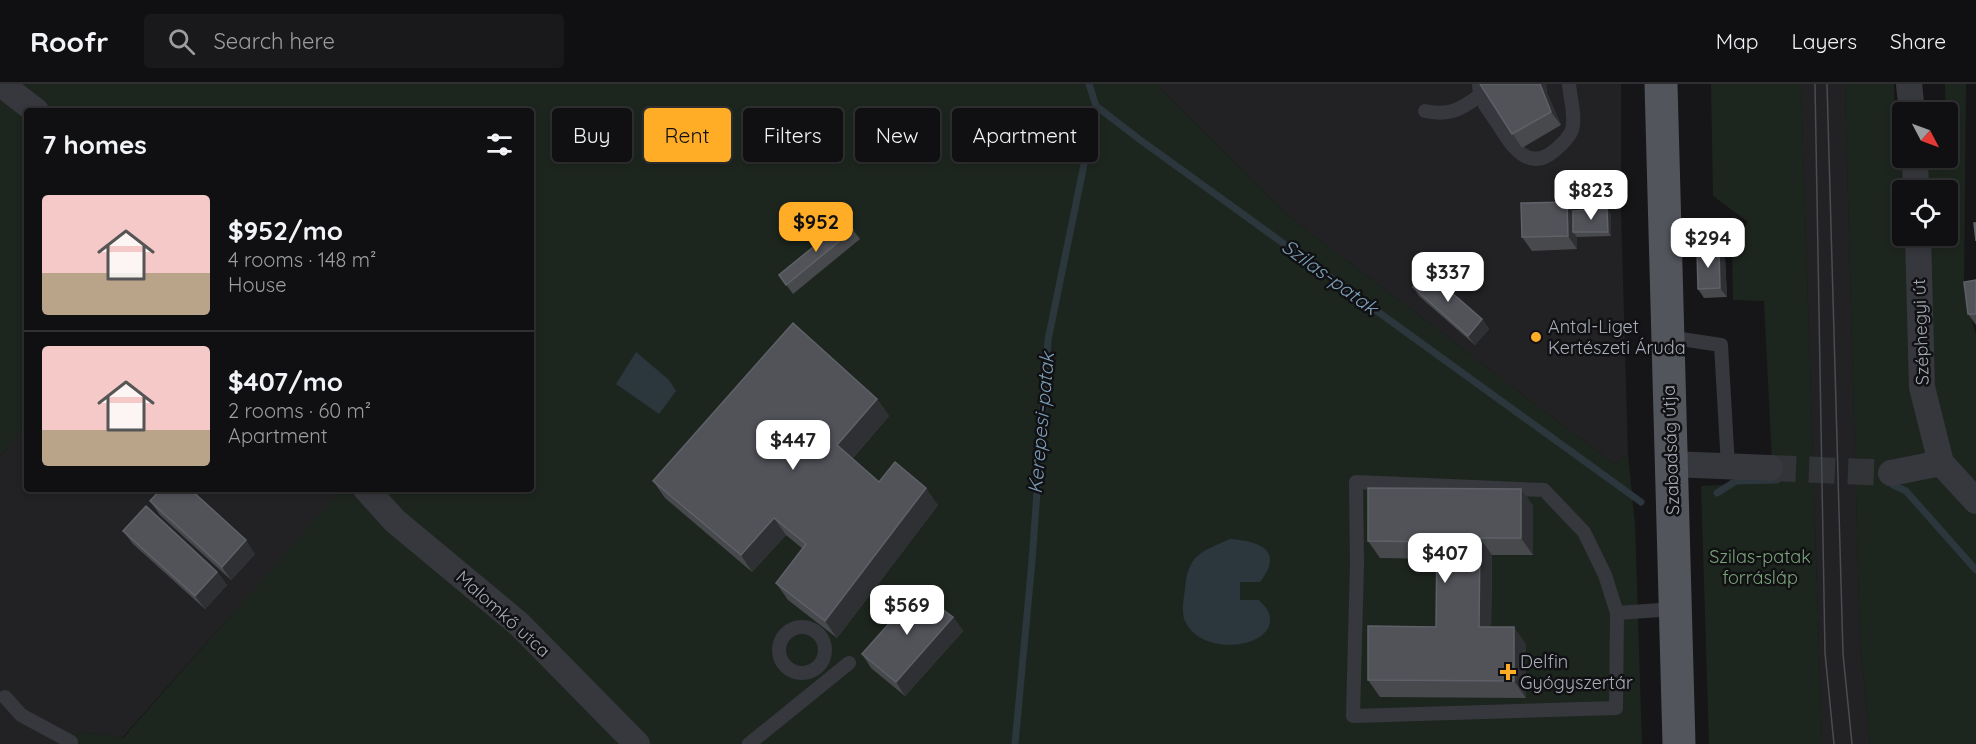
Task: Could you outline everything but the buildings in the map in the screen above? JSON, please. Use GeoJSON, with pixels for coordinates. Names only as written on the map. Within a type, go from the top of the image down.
{"type":"FeatureCollection","features":[{"type":"Feature","properties":{"kind":"main road","name":"Szabadság útja"},"geometry":{"type":"LineString","coordinates":[[1661,84],[1679,744]]}},
{"type":"Feature","properties":{"kind":"street"},"geometry":{"type":"LineString","coordinates":[[1910,84],[1911,102]]}},
{"type":"Feature","properties":{"kind":"street"},"geometry":{"type":"LineString","coordinates":[[3,85],[32,108]]}},
{"type":"Feature","properties":{"kind":"street","name":"Széphegyi út"},"geometry":{"type":"LineString","coordinates":[[1918,246],[1922,387],[1941,463],[1976,501]]}},
{"type":"Feature","properties":{"kind":"street"},"geometry":{"type":"LineString","coordinates":[[1891,473],[1941,463]]}},
{"type":"Feature","properties":{"kind":"street"},"geometry":{"type":"LineString","coordinates":[[1671,464],[1770,468]]}},
{"type":"Feature","properties":{"kind":"street","name":"Malomkő utca"},"geometry":{"type":"LineString","coordinates":[[369,492],[395,521],[520,625],[632,741]]}},
{"type":"Feature","properties":{"kind":"lane"},"geometry":{"type":"LineString","coordinates":[[1425,111],[1450,113],[1466,106],[1479,90],[1513,148],[1525,156],[1538,160],[1551,154],[1563,144],[1572,131],[1573,118],[1569,84]]}},
{"type":"Feature","properties":{"kind":"lane"},"geometry":{"type":"LineString","coordinates":[[1668,337],[1720,345],[1728,466]]}},
{"type":"Feature","properties":{"kind":"lane"},"geometry":{"type":"LineString","coordinates":[[1356,482],[1544,490],[1584,532],[1605,575],[1617,613],[1616,708],[1353,716],[1358,564],[1356,482]]}},
{"type":"Feature","properties":{"kind":"lane"},"geometry":{"type":"LineString","coordinates":[[1617,613],[1675,609]]}},
{"type":"Feature","properties":{"kind":"lane"},"geometry":{"type":"LineString","coordinates":[[749,744],[849,663]]}},
{"type":"Feature","properties":{"kind":"lane"},"geometry":{"type":"LineString","coordinates":[[816,669],[826,683]]}},
{"type":"Feature","properties":{"kind":"lane"},"geometry":{"type":"LineString","coordinates":[[5,697],[21,715],[71,742]]}},
{"type":"Feature","properties":{"kind":"shaded area"},"geometry":{"type":"Polygon","coordinates":[[[1156,84],[1621,84],[1621,211],[1628,455],[1614,464],[1292,219],[1156,84]]]}},
{"type":"Feature","properties":{"kind":"shaded area"},"geometry":{"type":"Polygon","coordinates":[[[1801,84],[1845,84],[1860,641],[1870,744],[1822,744],[1801,84]]]}},
{"type":"Feature","properties":{"kind":"shaded area"},"geometry":{"type":"Polygon","coordinates":[[[636,352],[669,380],[676,391],[659,414],[616,384],[636,352]]]}},
{"type":"Feature","properties":{"kind":"shaded area"},"geometry":{"type":"Polygon","coordinates":[[[24,428],[24,492],[335,492],[336,497],[122,738],[80,731],[69,744],[0,744],[0,456],[24,428]]]}},
{"type":"Feature","properties":{"kind":"shaded area"},"geometry":{"type":"Polygon","coordinates":[[[1230,539],[1259,545],[1269,555],[1270,562],[1260,582],[1240,582],[1240,600],[1259,600],[1268,611],[1270,623],[1264,633],[1253,640],[1239,644],[1207,641],[1194,633],[1183,614],[1187,577],[1193,561],[1204,551],[1230,539]]]}},
{"type":"Feature","properties":{"kind":"green space"},"geometry":{"type":"Polygon","coordinates":[[[0,84],[1156,84],[1292,219],[1614,464],[1628,455],[1635,525],[1642,744],[69,744],[80,731],[123,738],[335,497],[335,492],[534,492],[534,108],[24,108],[24,428],[0,456],[0,84]]]}},
{"type":"Feature","properties":{"kind":"green space","name":"Szilas-patak forrásláp"},"geometry":{"type":"Polygon","coordinates":[[[1711,84],[1801,84],[1822,744],[1709,744],[1701,486],[1773,482],[1764,301],[1733,300],[1732,246],[1748,222],[1713,196],[1711,84]]]}},
{"type":"Feature","properties":{"kind":"green space","name":"Szilas-patak forrásláp"},"geometry":{"type":"Polygon","coordinates":[[[1845,84],[1894,84],[1892,168],[1958,168],[1958,102],[1945,102],[1945,84],[1966,84],[1964,293],[1976,335],[1976,744],[1870,744],[1860,641],[1845,84]]]}},
{"type":"Feature","properties":{"kind":"waterway","name":"Szilas-patak"},"geometry":{"type":"LineString","coordinates":[[1089,84],[1096,106],[1139,139],[1641,502]]}},
{"type":"Feature","properties":{"kind":"waterway","name":"Kerepesi-patak"},"geometry":{"type":"LineString","coordinates":[[1015,744],[1032,561],[1048,340],[1096,106]]}},
{"type":"Feature","properties":{"kind":"waterway","name":"Szilas-patak"},"geometry":{"type":"LineString","coordinates":[[1717,493],[1736,481],[1777,480]]}},
{"type":"Feature","properties":{"kind":"waterway","name":"Szilas-patak"},"geometry":{"type":"LineString","coordinates":[[1893,485],[1906,491],[1976,570]]}},
{"type":"Feature","properties":{"kind":"tunnel"},"geometry":{"type":"LineString","coordinates":[[1770,468],[1891,473]]}},
{"type":"Feature","properties":{"kind":"tram line"},"geometry":{"type":"LineString","coordinates":[[1815,84],[1825,653],[1834,744]]}},
{"type":"Feature","properties":{"kind":"tram line"},"geometry":{"type":"LineString","coordinates":[[1827,84],[1843,654],[1852,744]]}},
{"type":"Feature","properties":{"kind":"place","name":"Antal-Liget Kertészeti Áruda"},"geometry":{"type":"Point","coordinates":[1536,337]}},
{"type":"Feature","properties":{"kind":"place","name":"Delfin Gyógyszertár"},"geometry":{"type":"Point","coordinates":[1508,672]}}]}
